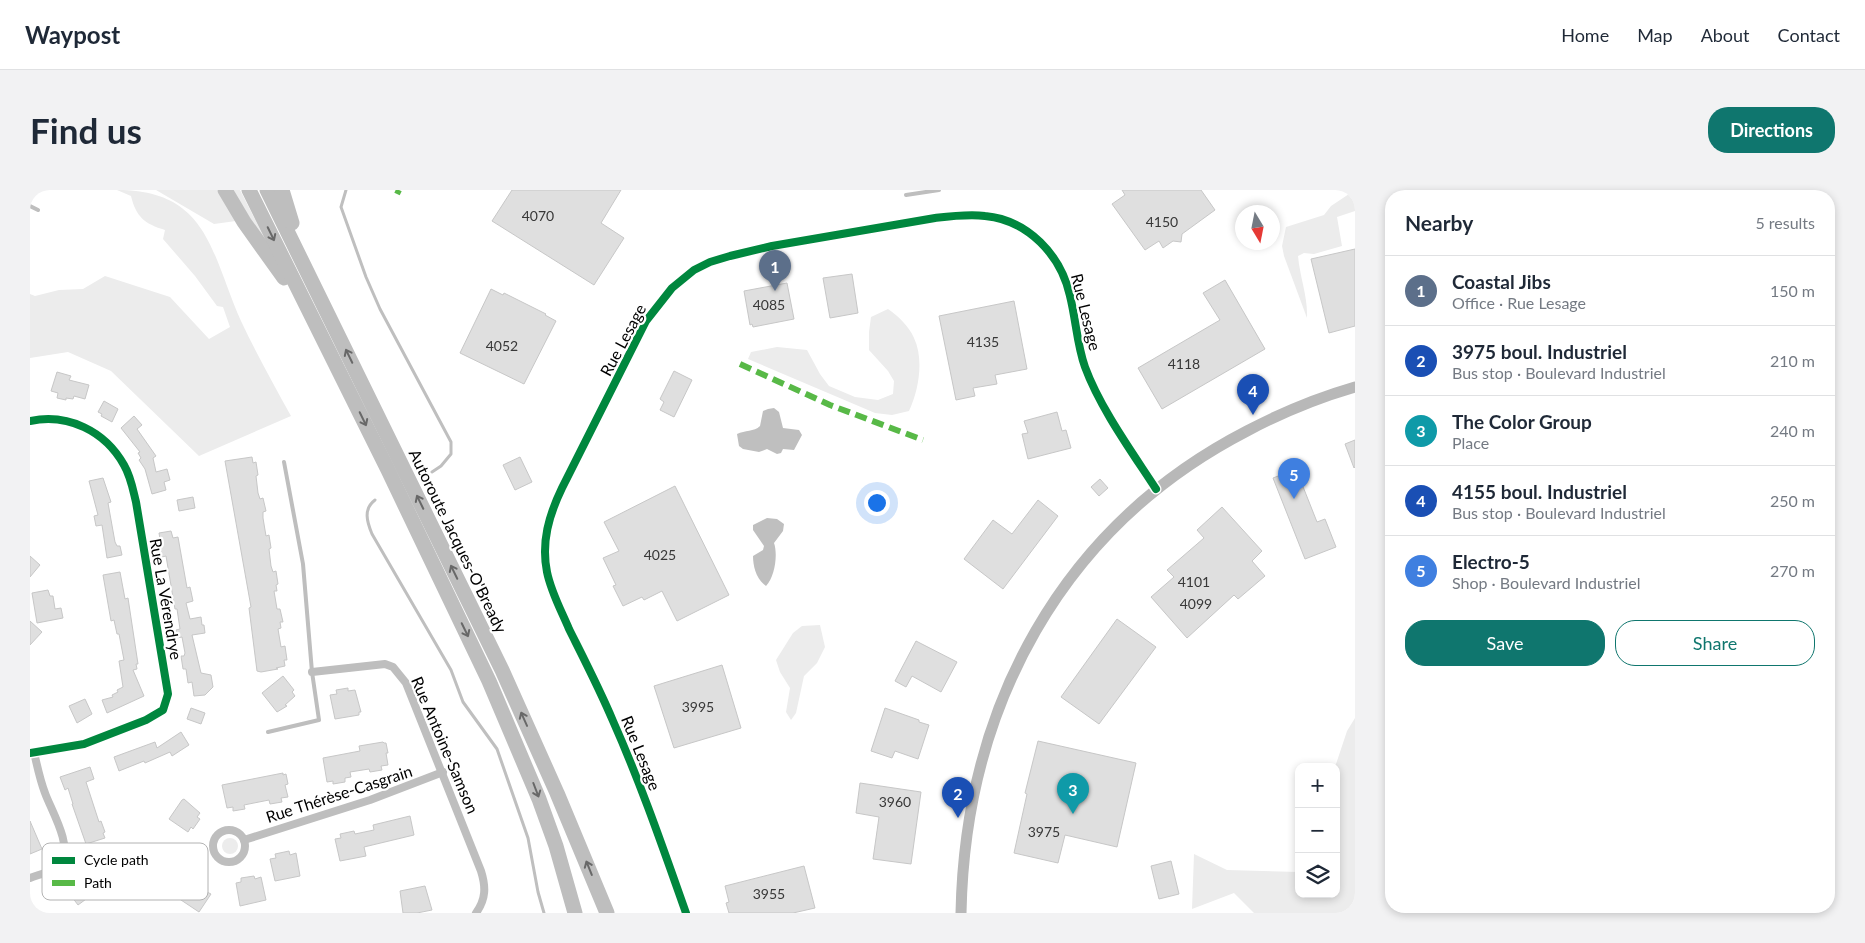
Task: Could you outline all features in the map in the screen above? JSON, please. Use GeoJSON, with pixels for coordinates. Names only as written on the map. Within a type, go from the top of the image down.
{"type":"FeatureCollection","features":[{"type":"Feature","properties":{"kind":"highway"},"geometry":{"type":"LineString","coordinates":[[225,190],[244,222],[310,313]]}},
{"type":"Feature","properties":{"kind":"highway","name":"Autoroute Jacques-O'Bready"},"geometry":{"type":"LineString","coordinates":[[249,190],[422,540],[508,724],[548,823],[575,913]]}},
{"type":"Feature","properties":{"kind":"highway","name":"Autoroute Jacques-O'Bready"},"geometry":{"type":"LineString","coordinates":[[268,190],[505,677],[557,793],[607,913]]}},
{"type":"Feature","properties":{"kind":"highway"},"geometry":{"type":"LineString","coordinates":[[282,190],[310,277]]}},
{"type":"Feature","properties":{"kind":"main road"},"geometry":{"type":"LineString","coordinates":[[961,913],[965,849],[978,778],[991,732],[1012,676],[1046,612],[1071,576],[1116,526],[1156,489],[1219,446],[1305,404],[1355,388]]}},
{"type":"Feature","properties":{"kind":"street","name":"Rue Lesage"},"geometry":{"type":"LineString","coordinates":[[686,913],[632,765],[613,720],[556,600],[547,573],[545,559],[546,529],[562,488],[646,321],[662,299],[682,278],[710,262],[747,251],[935,218],[966,215],[985,216],[1014,224],[1046,247],[1060,268],[1070,295],[1081,351],[1090,380],[1106,410],[1156,489]]}},
{"type":"Feature","properties":{"kind":"street","name":"Rue La Vérendrye"},"geometry":{"type":"LineString","coordinates":[[30,421],[52,418],[80,425],[106,442],[124,464],[136,502],[168,694],[163,710],[154,717],[94,741],[32,752],[41,783],[64,843]]}},
{"type":"Feature","properties":{"kind":"street","name":"Rue Antoine-Samson"},"geometry":{"type":"LineString","coordinates":[[312,672],[385,664],[393,667],[406,683],[484,880],[484,898],[476,913]]}},
{"type":"Feature","properties":{"kind":"street","name":"Rue Thérèse-Casgrain"},"geometry":{"type":"LineString","coordinates":[[244,840],[370,800],[442,772]]}},
{"type":"Feature","properties":{"kind":"street"},"geometry":{"type":"LineString","coordinates":[[226,830],[237,832],[244,840],[246,845],[243,855],[235,861],[225,862],[220,860],[214,852],[214,841],[221,832],[226,830]]}},
{"type":"Feature","properties":{"kind":"street","name":"Rue La Vérendrye"},"geometry":{"type":"LineString","coordinates":[[30,878],[42,873]]}},
{"type":"Feature","properties":{"kind":"lane"},"geometry":{"type":"LineString","coordinates":[[906,195],[939,190]]}},
{"type":"Feature","properties":{"kind":"lane"},"geometry":{"type":"LineString","coordinates":[[30,206],[38,210]]}},
{"type":"Feature","properties":{"kind":"lane"},"geometry":{"type":"LineString","coordinates":[[268,732],[319,720],[312,672],[303,564],[284,462]]}},
{"type":"Feature","properties":{"kind":"shaded area"},"geometry":{"type":"Polygon","coordinates":[[[117,190],[148,193],[171,201],[189,214],[202,230],[213,250],[241,321],[291,416],[199,456],[111,371],[68,352],[30,358],[30,294],[35,296],[59,290],[83,289],[105,276],[170,297],[209,339],[230,327],[223,307],[217,306],[195,276],[163,239],[165,230],[142,219],[131,196],[117,190]]]}},
{"type":"Feature","properties":{"kind":"shaded area"},"geometry":{"type":"Polygon","coordinates":[[[156,190],[217,190],[236,221],[214,224],[156,190]]]}},
{"type":"Feature","properties":{"kind":"shaded area"},"geometry":{"type":"Polygon","coordinates":[[[231,190],[240,190],[269,247],[231,190]]]}},
{"type":"Feature","properties":{"kind":"shaded area"},"geometry":{"type":"Polygon","coordinates":[[[1355,190],[1355,211],[1337,217],[1342,246],[1314,254],[1304,253],[1298,256],[1307,318],[1284,256],[1282,246],[1286,227],[1324,215],[1331,206],[1355,190]]]}},
{"type":"Feature","properties":{"kind":"shaded area"},"geometry":{"type":"Polygon","coordinates":[[[888,309],[906,325],[912,334],[919,355],[918,384],[909,411],[892,415],[875,413],[748,359],[751,352],[777,347],[807,350],[829,386],[855,397],[878,400],[893,394],[894,381],[888,371],[869,350],[869,332],[871,317],[888,309]]]}},
{"type":"Feature","properties":{"kind":"shaded area"},"geometry":{"type":"Polygon","coordinates":[[[774,408],[779,412],[783,428],[799,430],[802,435],[794,450],[783,449],[781,453],[777,454],[767,449],[759,452],[743,449],[739,446],[737,434],[758,428],[763,411],[774,408]]]}},
{"type":"Feature","properties":{"kind":"shaded area"},"geometry":{"type":"Polygon","coordinates":[[[767,518],[777,519],[784,524],[783,531],[774,543],[776,553],[775,565],[772,577],[766,586],[757,576],[754,568],[753,556],[763,550],[764,546],[753,530],[753,525],[767,518]]]}},
{"type":"Feature","properties":{"kind":"shaded area"},"geometry":{"type":"Polygon","coordinates":[[[820,625],[825,647],[817,663],[804,676],[796,713],[791,720],[786,712],[790,688],[780,672],[776,660],[793,633],[802,626],[820,625]]]}},
{"type":"Feature","properties":{"kind":"shaded area"},"geometry":{"type":"Polygon","coordinates":[[[1355,718],[1355,913],[1254,913],[1234,893],[1192,909],[1194,854],[1227,870],[1295,872],[1295,898],[1340,898],[1340,763],[1336,763],[1347,731],[1355,718]]]}},
{"type":"Feature","properties":{"kind":"shaded area"},"geometry":{"type":"Polygon","coordinates":[[[230,838],[238,846],[230,854],[222,846],[230,838]]]}},
{"type":"Feature","properties":{"kind":"building"},"geometry":{"type":"Polygon","coordinates":[[[512,190],[621,190],[601,223],[624,238],[594,285],[492,221],[512,190]]]}},
{"type":"Feature","properties":{"kind":"building"},"geometry":{"type":"Polygon","coordinates":[[[1122,190],[1201,190],[1215,210],[1182,234],[1181,242],[1173,241],[1163,248],[1159,241],[1145,250],[1112,204],[1125,195],[1122,190]]]}},
{"type":"Feature","properties":{"kind":"building"},"geometry":{"type":"Polygon","coordinates":[[[1355,249],[1355,326],[1329,333],[1311,259],[1355,249]]]}},
{"type":"Feature","properties":{"kind":"building"},"geometry":{"type":"Polygon","coordinates":[[[852,274],[858,313],[830,318],[823,278],[852,274]]]}},
{"type":"Feature","properties":{"kind":"building"},"geometry":{"type":"Polygon","coordinates":[[[1225,280],[1265,349],[1162,409],[1138,368],[1220,320],[1203,293],[1225,280]]]}},
{"type":"Feature","properties":{"kind":"building"},"geometry":{"type":"Polygon","coordinates":[[[787,283],[794,319],[753,327],[752,324],[750,325],[744,291],[787,283]]]}},
{"type":"Feature","properties":{"kind":"building"},"geometry":{"type":"Polygon","coordinates":[[[491,289],[503,295],[504,293],[556,321],[524,384],[460,353],[491,289]]]}},
{"type":"Feature","properties":{"kind":"building"},"geometry":{"type":"Polygon","coordinates":[[[1014,301],[1027,369],[995,375],[997,384],[973,388],[975,396],[956,400],[939,316],[1014,301]]]}},
{"type":"Feature","properties":{"kind":"building"},"geometry":{"type":"Polygon","coordinates":[[[674,371],[692,380],[674,417],[660,410],[664,402],[660,399],[674,371]]]}},
{"type":"Feature","properties":{"kind":"building"},"geometry":{"type":"Polygon","coordinates":[[[57,372],[71,376],[69,380],[89,385],[85,399],[74,396],[73,399],[66,398],[66,400],[57,398],[58,393],[51,391],[57,372]]]}},
{"type":"Feature","properties":{"kind":"building"},"geometry":{"type":"Polygon","coordinates":[[[104,401],[118,409],[112,422],[101,416],[102,414],[98,412],[104,401]]]}},
{"type":"Feature","properties":{"kind":"building"},"geometry":{"type":"Polygon","coordinates":[[[1057,412],[1062,431],[1066,430],[1071,448],[1028,459],[1022,434],[1028,433],[1024,421],[1057,412]]]}},
{"type":"Feature","properties":{"kind":"building"},"geometry":{"type":"Polygon","coordinates":[[[134,416],[142,425],[137,429],[156,456],[153,458],[156,472],[167,469],[170,480],[164,482],[166,490],[152,494],[145,469],[139,460],[141,458],[138,453],[140,452],[121,428],[134,416]]]}},
{"type":"Feature","properties":{"kind":"building"},"geometry":{"type":"Polygon","coordinates":[[[1355,440],[1355,467],[1354,468],[1345,444],[1355,440]]]}},
{"type":"Feature","properties":{"kind":"building"},"geometry":{"type":"Polygon","coordinates":[[[252,457],[253,463],[256,462],[258,493],[260,499],[263,498],[266,511],[263,512],[263,518],[266,536],[269,535],[271,566],[273,572],[276,571],[278,584],[276,585],[277,591],[274,591],[277,609],[280,609],[283,622],[280,622],[281,628],[278,629],[281,647],[285,646],[287,660],[284,660],[285,666],[261,672],[257,671],[249,608],[251,607],[225,461],[252,457]]]}},
{"type":"Feature","properties":{"kind":"building"},"geometry":{"type":"Polygon","coordinates":[[[520,457],[532,482],[515,490],[503,465],[520,457]]]}},
{"type":"Feature","properties":{"kind":"building"},"geometry":{"type":"Polygon","coordinates":[[[1296,469],[1317,522],[1325,519],[1336,547],[1305,559],[1273,478],[1296,469]]]}},
{"type":"Feature","properties":{"kind":"building"},"geometry":{"type":"Polygon","coordinates":[[[103,478],[111,502],[108,503],[115,542],[117,546],[120,546],[122,555],[107,558],[102,525],[96,526],[94,516],[98,515],[89,481],[103,478]]]}},
{"type":"Feature","properties":{"kind":"building"},"geometry":{"type":"Polygon","coordinates":[[[1100,479],[1108,488],[1099,496],[1091,487],[1100,479]]]}},
{"type":"Feature","properties":{"kind":"building"},"geometry":{"type":"Polygon","coordinates":[[[675,486],[729,595],[677,621],[662,591],[644,600],[642,597],[623,606],[613,586],[616,585],[603,558],[619,551],[604,522],[675,486]]]}},
{"type":"Feature","properties":{"kind":"building"},"geometry":{"type":"Polygon","coordinates":[[[193,497],[195,508],[179,511],[177,500],[193,497]]]}},
{"type":"Feature","properties":{"kind":"building"},"geometry":{"type":"Polygon","coordinates":[[[1038,500],[1058,516],[1003,589],[964,559],[993,520],[1012,534],[1038,500]]]}},
{"type":"Feature","properties":{"kind":"building"},"geometry":{"type":"Polygon","coordinates":[[[1222,507],[1262,551],[1252,561],[1265,576],[1238,599],[1234,595],[1187,638],[1151,597],[1174,577],[1167,570],[1204,538],[1197,530],[1222,507]]]}},
{"type":"Feature","properties":{"kind":"building"},"geometry":{"type":"Polygon","coordinates":[[[171,531],[173,538],[178,537],[187,588],[190,587],[193,601],[186,603],[190,619],[201,617],[202,625],[204,625],[205,633],[192,635],[201,673],[211,675],[213,687],[205,695],[194,696],[192,682],[188,683],[186,669],[183,669],[181,656],[184,656],[185,653],[182,637],[177,638],[176,630],[180,629],[177,609],[175,609],[166,556],[162,557],[160,545],[159,533],[171,531]]]}},
{"type":"Feature","properties":{"kind":"building"},"geometry":{"type":"Polygon","coordinates":[[[30,556],[40,565],[30,577],[30,556]]]}},
{"type":"Feature","properties":{"kind":"building"},"geometry":{"type":"Polygon","coordinates":[[[120,572],[125,599],[128,598],[138,664],[136,664],[137,669],[133,670],[144,696],[107,713],[102,700],[113,697],[112,695],[118,692],[117,690],[123,687],[119,661],[124,660],[119,634],[117,634],[114,620],[111,621],[103,575],[120,572]]]}},
{"type":"Feature","properties":{"kind":"building"},"geometry":{"type":"Polygon","coordinates":[[[48,590],[50,596],[53,596],[55,609],[61,608],[63,618],[37,623],[32,593],[48,590]]]}},
{"type":"Feature","properties":{"kind":"building"},"geometry":{"type":"Polygon","coordinates":[[[1117,619],[1156,647],[1099,724],[1061,697],[1117,619]]]}},
{"type":"Feature","properties":{"kind":"building"},"geometry":{"type":"Polygon","coordinates":[[[30,621],[42,632],[30,645],[30,621]]]}},
{"type":"Feature","properties":{"kind":"building"},"geometry":{"type":"Polygon","coordinates":[[[916,641],[957,662],[941,692],[912,676],[906,687],[895,681],[916,641]]]}},
{"type":"Feature","properties":{"kind":"building"},"geometry":{"type":"Polygon","coordinates":[[[722,665],[741,728],[674,748],[654,686],[722,665]]]}},
{"type":"Feature","properties":{"kind":"building"},"geometry":{"type":"Polygon","coordinates":[[[283,676],[294,690],[292,692],[295,696],[285,705],[287,706],[277,712],[262,693],[283,676]]]}},
{"type":"Feature","properties":{"kind":"building"},"geometry":{"type":"Polygon","coordinates":[[[348,688],[348,691],[355,690],[361,712],[359,712],[359,715],[335,719],[330,695],[337,694],[336,690],[348,688]]]}},
{"type":"Feature","properties":{"kind":"building"},"geometry":{"type":"Polygon","coordinates":[[[85,699],[92,714],[77,723],[69,706],[85,699]]]}},
{"type":"Feature","properties":{"kind":"building"},"geometry":{"type":"Polygon","coordinates":[[[191,708],[205,713],[201,724],[187,719],[191,708]]]}},
{"type":"Feature","properties":{"kind":"building"},"geometry":{"type":"Polygon","coordinates":[[[885,708],[929,725],[918,759],[895,751],[892,758],[871,751],[885,708]]]}},
{"type":"Feature","properties":{"kind":"building"},"geometry":{"type":"Polygon","coordinates":[[[181,732],[189,745],[172,756],[170,752],[145,763],[144,761],[119,771],[114,757],[155,742],[157,748],[181,732]]]}},
{"type":"Feature","properties":{"kind":"building"},"geometry":{"type":"Polygon","coordinates":[[[1038,741],[1136,763],[1117,847],[1065,835],[1058,863],[1014,853],[1027,794],[1025,793],[1038,741]]]}},
{"type":"Feature","properties":{"kind":"building"},"geometry":{"type":"Polygon","coordinates":[[[386,743],[388,765],[381,766],[382,770],[370,772],[369,769],[350,772],[351,777],[345,778],[345,782],[333,784],[333,781],[327,782],[323,758],[360,751],[359,746],[386,743]]]}},
{"type":"Feature","properties":{"kind":"building"},"geometry":{"type":"Polygon","coordinates":[[[90,767],[94,779],[86,782],[99,822],[101,821],[105,832],[103,833],[105,838],[86,843],[68,788],[65,790],[60,777],[90,767]]]}},
{"type":"Feature","properties":{"kind":"building"},"geometry":{"type":"Polygon","coordinates":[[[283,773],[283,775],[286,774],[288,784],[285,785],[288,797],[281,798],[282,802],[270,804],[269,800],[244,805],[245,809],[233,811],[233,807],[227,808],[222,785],[283,773]]]}},
{"type":"Feature","properties":{"kind":"building"},"geometry":{"type":"Polygon","coordinates":[[[860,783],[921,792],[911,864],[873,859],[879,817],[856,813],[860,783]]]}},
{"type":"Feature","properties":{"kind":"building"},"geometry":{"type":"Polygon","coordinates":[[[184,799],[200,813],[197,817],[200,819],[193,829],[191,827],[188,832],[169,819],[184,799]]]}},
{"type":"Feature","properties":{"kind":"building"},"geometry":{"type":"Polygon","coordinates":[[[410,816],[414,835],[364,847],[366,856],[340,861],[335,839],[341,838],[340,834],[354,831],[355,834],[374,830],[373,825],[410,816]]]}},
{"type":"Feature","properties":{"kind":"building"},"geometry":{"type":"Polygon","coordinates":[[[30,821],[42,849],[30,854],[30,821]]]}},
{"type":"Feature","properties":{"kind":"building"},"geometry":{"type":"Polygon","coordinates":[[[289,851],[290,855],[296,853],[300,876],[275,881],[270,859],[276,858],[275,854],[289,851]]]}},
{"type":"Feature","properties":{"kind":"building"},"geometry":{"type":"Polygon","coordinates":[[[1171,861],[1179,894],[1159,899],[1151,866],[1171,861]]]}},
{"type":"Feature","properties":{"kind":"building"},"geometry":{"type":"Polygon","coordinates":[[[804,866],[815,908],[793,913],[729,913],[726,903],[729,902],[725,886],[804,866]]]}},
{"type":"Feature","properties":{"kind":"building"},"geometry":{"type":"Polygon","coordinates":[[[254,876],[255,879],[261,877],[266,900],[240,906],[236,883],[241,882],[241,878],[254,876]]]}},
{"type":"Feature","properties":{"kind":"building"},"geometry":{"type":"Polygon","coordinates":[[[425,886],[432,910],[403,913],[400,891],[425,886]]]}},
{"type":"Feature","properties":{"kind":"building"},"geometry":{"type":"Polygon","coordinates":[[[74,900],[85,900],[78,905],[74,900]]]}},
{"type":"Feature","properties":{"kind":"building"},"geometry":{"type":"Polygon","coordinates":[[[181,900],[207,900],[199,912],[181,900]]]}},
{"type":"Feature","properties":{"kind":"waterway"},"geometry":{"type":"LineString","coordinates":[[346,190],[341,207],[366,277],[380,309],[451,442],[451,454],[441,466],[432,472]]}},
{"type":"Feature","properties":{"kind":"waterway"},"geometry":{"type":"LineString","coordinates":[[375,500],[367,512],[372,534],[451,670],[463,702],[497,749],[528,838],[544,913]]}},
{"type":"Feature","properties":{"kind":"marked path"},"geometry":{"type":"LineString","coordinates":[[397,194],[399,190]]}},
{"type":"Feature","properties":{"kind":"marked path"},"geometry":{"type":"LineString","coordinates":[[740,364],[830,405],[923,440]]}},
{"type":"Feature","properties":{"kind":"cycle path"},"geometry":{"type":"LineString","coordinates":[[686,913],[633,768],[603,698],[554,594],[545,561],[547,529],[553,508],[562,488],[646,321],[672,288],[694,270],[710,262],[772,246],[954,216],[985,216],[1015,224],[1040,242],[1059,267],[1066,281],[1080,350],[1091,382],[1117,430],[1156,489]]}},
{"type":"Feature","properties":{"kind":"cycle path"},"geometry":{"type":"LineString","coordinates":[[30,421],[58,420],[84,427],[107,443],[116,453],[126,470],[136,502],[168,694],[163,710],[146,720],[84,744],[30,753]]}},
{"type":"Feature","properties":{"kind":"place","name":"Coastal Jibs"},"geometry":{"type":"Point","coordinates":[775,291]}},
{"type":"Feature","properties":{"kind":"place","name":"4155 boul. Industriel"},"geometry":{"type":"Point","coordinates":[1253,415]}},
{"type":"Feature","properties":{"kind":"place","name":"Electro-5"},"geometry":{"type":"Point","coordinates":[1294,499]}},
{"type":"Feature","properties":{"kind":"place","name":"The Color Group"},"geometry":{"type":"Point","coordinates":[1073,814]}},
{"type":"Feature","properties":{"kind":"place","name":"3975 boul. Industriel"},"geometry":{"type":"Point","coordinates":[958,818]}}]}
